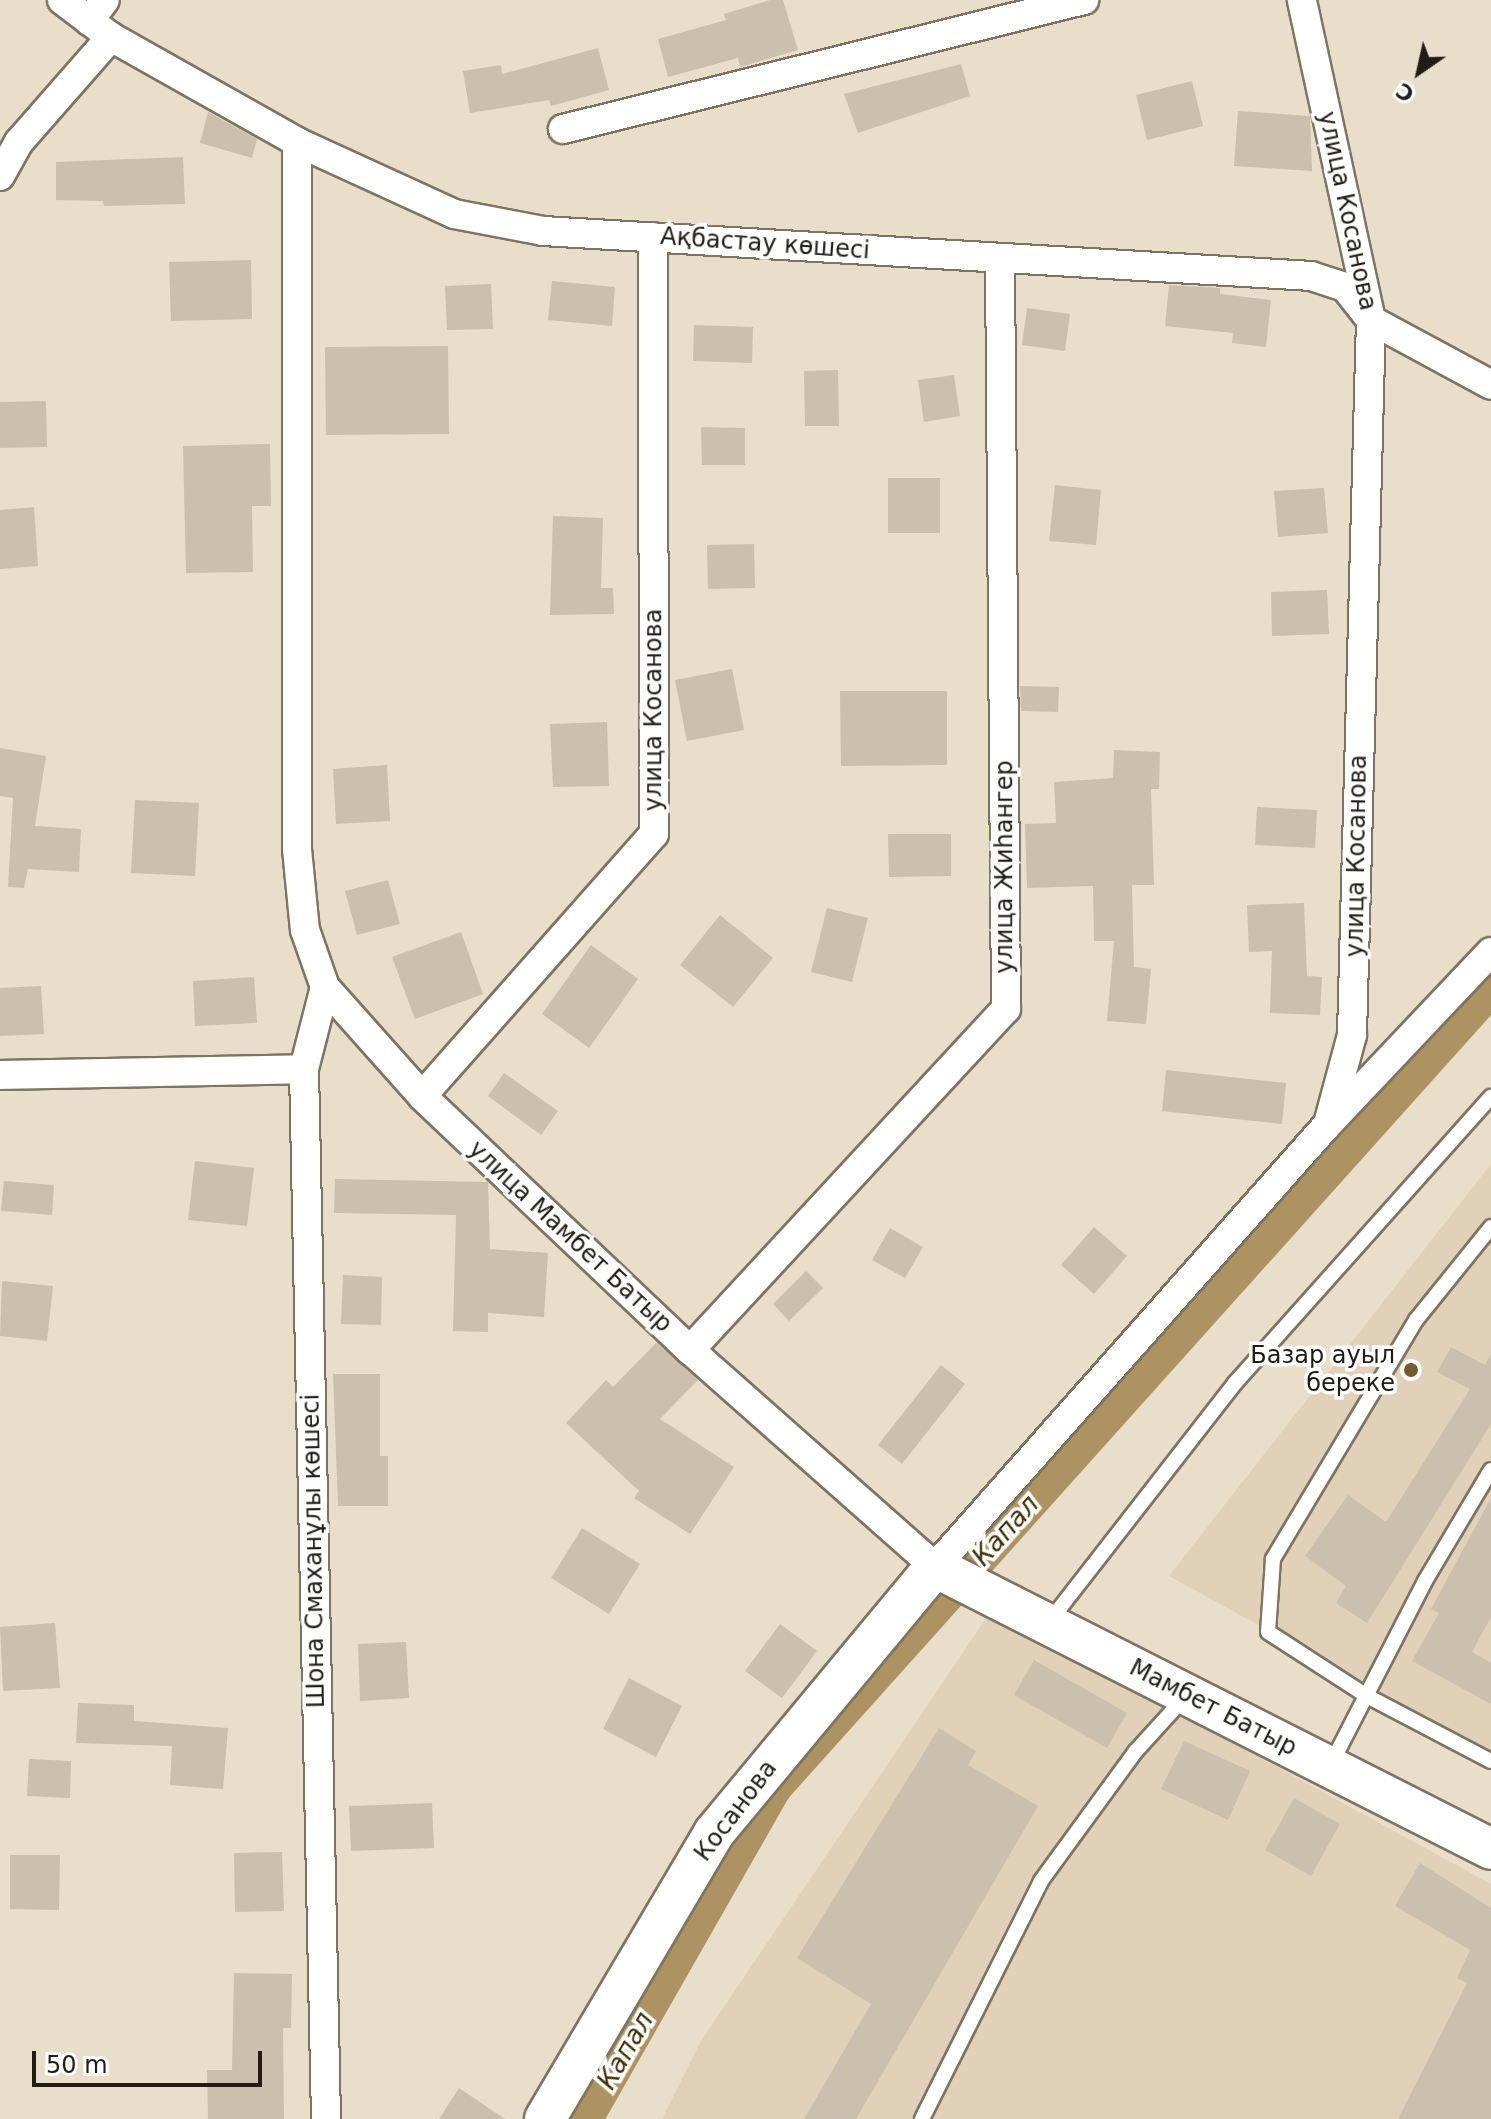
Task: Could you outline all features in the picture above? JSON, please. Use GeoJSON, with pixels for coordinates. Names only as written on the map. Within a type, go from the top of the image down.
{"type":"FeatureCollection","features":[{"type":"Feature","properties":{"kind":"street","name":"Ақбастау көшесі"},"geometry":{"type":"LineString","coordinates":[[62,0],[102,19],[297,142],[454,214],[543,231],[1311,276],[1345,287],[1371,320],[1491,385]]}},
{"type":"Feature","properties":{"kind":"street"},"geometry":{"type":"LineString","coordinates":[[563,129],[1084,0]]}},
{"type":"Feature","properties":{"kind":"street","name":"улица Косанова"},"geometry":{"type":"LineString","coordinates":[[935,1567],[1328,1124],[1352,1035],[1371,320],[1302,0]]}},
{"type":"Feature","properties":{"kind":"street"},"geometry":{"type":"LineString","coordinates":[[0,176],[19,142],[102,19]]}},
{"type":"Feature","properties":{"kind":"street","name":"улица Мамбет Батыр"},"geometry":{"type":"LineString","coordinates":[[297,142],[297,849],[305,930],[325,987],[422,1096],[690,1350],[935,1567]]}},
{"type":"Feature","properties":{"kind":"street","name":"улица Косанова"},"geometry":{"type":"LineString","coordinates":[[422,1096],[654,834],[653,237]]}},
{"type":"Feature","properties":{"kind":"street","name":"улица Жиhангер"},"geometry":{"type":"LineString","coordinates":[[690,1350],[1006,1009],[1000,260]]}},
{"type":"Feature","properties":{"kind":"street"},"geometry":{"type":"LineString","coordinates":[[1328,1124],[1491,952]]}},
{"type":"Feature","properties":{"kind":"street","name":"Шона Смаханұлы көшесі"},"geometry":{"type":"LineString","coordinates":[[325,987],[304,1069],[326,2119]]}},
{"type":"Feature","properties":{"kind":"street"},"geometry":{"type":"LineString","coordinates":[[0,1075],[304,1069]]}},
{"type":"Feature","properties":{"kind":"street","name":"Мамбет Батыр"},"geometry":{"type":"LineString","coordinates":[[935,1567],[1491,1849]]}},
{"type":"Feature","properties":{"kind":"street","name":"Косанова"},"geometry":{"type":"LineString","coordinates":[[545,2119],[714,1833],[935,1567]]}},
{"type":"Feature","properties":{"kind":"lane"},"geometry":{"type":"LineString","coordinates":[[1049,1623],[1235,1383],[1491,1097]]}},
{"type":"Feature","properties":{"kind":"lane"},"geometry":{"type":"LineString","coordinates":[[1491,1227],[1416,1320],[1273,1559],[1268,1632],[1367,1696],[1491,1761]]}},
{"type":"Feature","properties":{"kind":"lane"},"geometry":{"type":"LineString","coordinates":[[1330,1766],[1425,1581],[1491,1470]]}},
{"type":"Feature","properties":{"kind":"lane"},"geometry":{"type":"LineString","coordinates":[[922,2119],[1041,1881],[1135,1752],[1186,1696]]}},
{"type":"Feature","properties":{"kind":"shaded area","name":"Базар ауыл береке"},"geometry":{"type":"Polygon","coordinates":[[[1491,1164],[1491,1753],[1169,1576],[1491,1164]]]}},
{"type":"Feature","properties":{"kind":"shaded area"},"geometry":{"type":"Polygon","coordinates":[[[991,1611],[1491,1884],[1491,2119],[662,2119],[701,2041],[991,1611]]]}},
{"type":"Feature","properties":{"kind":"building"},"geometry":{"type":"Polygon","coordinates":[[[770,0],[783,0],[798,50],[740,67],[738,58],[668,77],[658,39],[726,20],[724,14],[770,0]]]}},
{"type":"Feature","properties":{"kind":"building"},"geometry":{"type":"Polygon","coordinates":[[[598,48],[609,90],[551,106],[549,100],[470,113],[463,71],[501,65],[502,74],[598,48]]]}},
{"type":"Feature","properties":{"kind":"building"},"geometry":{"type":"Polygon","coordinates":[[[961,64],[970,96],[858,133],[844,94],[961,64]]]}},
{"type":"Feature","properties":{"kind":"building"},"geometry":{"type":"Polygon","coordinates":[[[1192,81],[1203,126],[1147,140],[1136,95],[1192,81]]]}},
{"type":"Feature","properties":{"kind":"building"},"geometry":{"type":"Polygon","coordinates":[[[1238,111],[1310,116],[1312,171],[1234,166],[1238,111]]]}},
{"type":"Feature","properties":{"kind":"building"},"geometry":{"type":"Polygon","coordinates":[[[208,112],[257,139],[252,158],[200,143],[208,112]]]}},
{"type":"Feature","properties":{"kind":"building"},"geometry":{"type":"Polygon","coordinates":[[[183,157],[185,204],[104,206],[103,201],[56,200],[56,162],[183,157]]]}},
{"type":"Feature","properties":{"kind":"building"},"geometry":{"type":"Polygon","coordinates":[[[251,260],[252,319],[171,321],[169,262],[251,260]]]}},
{"type":"Feature","properties":{"kind":"building"},"geometry":{"type":"Polygon","coordinates":[[[552,281],[615,287],[612,326],[548,320],[552,281]]]}},
{"type":"Feature","properties":{"kind":"building"},"geometry":{"type":"Polygon","coordinates":[[[491,284],[493,329],[447,330],[445,286],[491,284]]]}},
{"type":"Feature","properties":{"kind":"building"},"geometry":{"type":"Polygon","coordinates":[[[1169,285],[1220,288],[1220,294],[1271,300],[1266,347],[1232,343],[1233,333],[1165,326],[1169,285]]]}},
{"type":"Feature","properties":{"kind":"building"},"geometry":{"type":"Polygon","coordinates":[[[1027,308],[1070,314],[1065,351],[1022,345],[1027,308]]]}},
{"type":"Feature","properties":{"kind":"building"},"geometry":{"type":"Polygon","coordinates":[[[694,325],[753,327],[752,363],[693,361],[694,325]]]}},
{"type":"Feature","properties":{"kind":"building"},"geometry":{"type":"Polygon","coordinates":[[[448,346],[449,434],[326,435],[325,347],[448,346]]]}},
{"type":"Feature","properties":{"kind":"building"},"geometry":{"type":"Polygon","coordinates":[[[838,370],[839,426],[805,426],[804,371],[838,370]]]}},
{"type":"Feature","properties":{"kind":"building"},"geometry":{"type":"Polygon","coordinates":[[[954,375],[960,416],[924,422],[918,380],[954,375]]]}},
{"type":"Feature","properties":{"kind":"building"},"geometry":{"type":"Polygon","coordinates":[[[46,401],[47,447],[0,448],[0,402],[46,401]]]}},
{"type":"Feature","properties":{"kind":"building"},"geometry":{"type":"Polygon","coordinates":[[[701,427],[745,428],[745,465],[702,465],[701,427]]]}},
{"type":"Feature","properties":{"kind":"building"},"geometry":{"type":"Polygon","coordinates":[[[270,444],[271,506],[252,506],[253,572],[186,573],[183,446],[270,444]]]}},
{"type":"Feature","properties":{"kind":"building"},"geometry":{"type":"Polygon","coordinates":[[[888,478],[940,478],[940,533],[888,533],[888,478]]]}},
{"type":"Feature","properties":{"kind":"building"},"geometry":{"type":"Polygon","coordinates":[[[1055,485],[1101,490],[1096,545],[1049,541],[1055,485]]]}},
{"type":"Feature","properties":{"kind":"building"},"geometry":{"type":"Polygon","coordinates":[[[1324,488],[1328,533],[1278,537],[1274,491],[1324,488]]]}},
{"type":"Feature","properties":{"kind":"building"},"geometry":{"type":"Polygon","coordinates":[[[34,507],[38,566],[0,569],[0,510],[34,507]]]}},
{"type":"Feature","properties":{"kind":"building"},"geometry":{"type":"Polygon","coordinates":[[[553,516],[603,518],[601,588],[613,588],[614,614],[550,615],[553,516]]]}},
{"type":"Feature","properties":{"kind":"building"},"geometry":{"type":"Polygon","coordinates":[[[754,544],[755,588],[708,589],[707,545],[754,544]]]}},
{"type":"Feature","properties":{"kind":"building"},"geometry":{"type":"Polygon","coordinates":[[[1327,590],[1329,634],[1272,636],[1271,592],[1327,590]]]}},
{"type":"Feature","properties":{"kind":"building"},"geometry":{"type":"Polygon","coordinates":[[[732,669],[744,730],[687,741],[675,680],[732,669]]]}},
{"type":"Feature","properties":{"kind":"building"},"geometry":{"type":"Polygon","coordinates":[[[1020,686],[1059,687],[1058,712],[1021,711],[1020,686]]]}},
{"type":"Feature","properties":{"kind":"building"},"geometry":{"type":"Polygon","coordinates":[[[840,691],[947,691],[947,765],[841,766],[840,691]]]}},
{"type":"Feature","properties":{"kind":"building"},"geometry":{"type":"Polygon","coordinates":[[[607,722],[609,786],[553,787],[550,724],[607,722]]]}},
{"type":"Feature","properties":{"kind":"building"},"geometry":{"type":"Polygon","coordinates":[[[0,748],[46,756],[35,826],[81,829],[79,872],[28,869],[24,888],[8,887],[13,798],[0,796],[0,748]]]}},
{"type":"Feature","properties":{"kind":"building"},"geometry":{"type":"Polygon","coordinates":[[[1114,750],[1160,752],[1159,789],[1151,789],[1154,885],[1132,885],[1134,967],[1151,969],[1146,1024],[1107,1021],[1114,941],[1094,941],[1093,886],[1027,888],[1025,824],[1056,823],[1054,782],[1113,778],[1114,750]]]}},
{"type":"Feature","properties":{"kind":"building"},"geometry":{"type":"Polygon","coordinates":[[[387,765],[390,821],[336,824],[333,769],[387,765]]]}},
{"type":"Feature","properties":{"kind":"building"},"geometry":{"type":"Polygon","coordinates":[[[135,800],[199,803],[195,876],[131,873],[135,800]]]}},
{"type":"Feature","properties":{"kind":"building"},"geometry":{"type":"Polygon","coordinates":[[[1257,807],[1317,810],[1315,848],[1255,845],[1257,807]]]}},
{"type":"Feature","properties":{"kind":"building"},"geometry":{"type":"Polygon","coordinates":[[[888,834],[951,834],[951,876],[889,877],[888,834]]]}},
{"type":"Feature","properties":{"kind":"building"},"geometry":{"type":"Polygon","coordinates":[[[388,880],[400,924],[357,935],[345,891],[388,880]]]}},
{"type":"Feature","properties":{"kind":"building"},"geometry":{"type":"Polygon","coordinates":[[[1304,903],[1307,976],[1322,977],[1320,1015],[1270,1013],[1272,951],[1249,952],[1247,905],[1304,903]]]}},
{"type":"Feature","properties":{"kind":"building"},"geometry":{"type":"Polygon","coordinates":[[[827,908],[868,918],[852,982],[811,972],[827,908]]]}},
{"type":"Feature","properties":{"kind":"building"},"geometry":{"type":"Polygon","coordinates":[[[720,915],[773,958],[733,1007],[680,965],[720,915]]]}},
{"type":"Feature","properties":{"kind":"building"},"geometry":{"type":"Polygon","coordinates":[[[461,932],[483,994],[415,1019],[392,957],[461,932]]]}},
{"type":"Feature","properties":{"kind":"building"},"geometry":{"type":"Polygon","coordinates":[[[591,945],[638,979],[589,1048],[542,1014],[591,945]]]}},
{"type":"Feature","properties":{"kind":"building"},"geometry":{"type":"Polygon","coordinates":[[[254,977],[257,1023],[195,1026],[193,981],[254,977]]]}},
{"type":"Feature","properties":{"kind":"building"},"geometry":{"type":"Polygon","coordinates":[[[41,986],[44,1034],[0,1036],[0,988],[41,986]]]}},
{"type":"Feature","properties":{"kind":"building"},"geometry":{"type":"Polygon","coordinates":[[[1166,1070],[1286,1083],[1282,1124],[1162,1111],[1166,1070]]]}},
{"type":"Feature","properties":{"kind":"building"},"geometry":{"type":"Polygon","coordinates":[[[504,1073],[558,1111],[541,1135],[488,1096],[504,1073]]]}},
{"type":"Feature","properties":{"kind":"building"},"geometry":{"type":"Polygon","coordinates":[[[195,1161],[254,1168],[247,1226],[188,1220],[195,1161]]]}},
{"type":"Feature","properties":{"kind":"building"},"geometry":{"type":"Polygon","coordinates":[[[335,1179],[488,1182],[490,1249],[548,1253],[544,1317],[488,1313],[488,1332],[453,1331],[456,1215],[334,1213],[335,1179]]]}},
{"type":"Feature","properties":{"kind":"building"},"geometry":{"type":"Polygon","coordinates":[[[4,1181],[54,1185],[52,1215],[1,1211],[4,1181]]]}},
{"type":"Feature","properties":{"kind":"building"},"geometry":{"type":"Polygon","coordinates":[[[1094,1227],[1127,1256],[1094,1294],[1061,1265],[1094,1227]]]}},
{"type":"Feature","properties":{"kind":"building"},"geometry":{"type":"Polygon","coordinates":[[[890,1228],[923,1247],[905,1278],[872,1260],[890,1228]]]}},
{"type":"Feature","properties":{"kind":"building"},"geometry":{"type":"Polygon","coordinates":[[[806,1271],[823,1288],[789,1321],[773,1304],[806,1271]]]}},
{"type":"Feature","properties":{"kind":"building"},"geometry":{"type":"Polygon","coordinates":[[[343,1275],[382,1277],[381,1325],[341,1324],[343,1275]]]}},
{"type":"Feature","properties":{"kind":"building"},"geometry":{"type":"Polygon","coordinates":[[[2,1281],[53,1286],[47,1341],[0,1336],[2,1281]]]}},
{"type":"Feature","properties":{"kind":"building"},"geometry":{"type":"Polygon","coordinates":[[[657,1342],[698,1380],[660,1419],[734,1467],[690,1534],[634,1498],[639,1491],[566,1423],[606,1380],[613,1387],[657,1342]]]}},
{"type":"Feature","properties":{"kind":"building"},"geometry":{"type":"Polygon","coordinates":[[[1451,1347],[1485,1365],[1491,1354],[1491,1424],[1367,1623],[1336,1603],[1346,1586],[1305,1556],[1348,1495],[1386,1522],[1470,1389],[1437,1372],[1451,1347]]]}},
{"type":"Feature","properties":{"kind":"building"},"geometry":{"type":"Polygon","coordinates":[[[941,1365],[965,1384],[902,1464],[878,1445],[941,1365]]]}},
{"type":"Feature","properties":{"kind":"building"},"geometry":{"type":"Polygon","coordinates":[[[333,1374],[380,1374],[380,1456],[388,1456],[388,1506],[338,1506],[333,1374]]]}},
{"type":"Feature","properties":{"kind":"building"},"geometry":{"type":"Polygon","coordinates":[[[1491,1498],[1491,1617],[1472,1652],[1491,1663],[1491,1704],[1412,1661],[1439,1613],[1431,1609],[1491,1498]]]}},
{"type":"Feature","properties":{"kind":"building"},"geometry":{"type":"Polygon","coordinates":[[[582,1528],[640,1564],[609,1614],[551,1578],[582,1528]]]}},
{"type":"Feature","properties":{"kind":"building"},"geometry":{"type":"Polygon","coordinates":[[[55,1623],[60,1688],[3,1691],[0,1627],[55,1623]]]}},
{"type":"Feature","properties":{"kind":"building"},"geometry":{"type":"Polygon","coordinates":[[[780,1624],[817,1651],[782,1698],[745,1671],[780,1624]]]}},
{"type":"Feature","properties":{"kind":"building"},"geometry":{"type":"Polygon","coordinates":[[[406,1642],[409,1698],[360,1701],[358,1644],[406,1642]]]}},
{"type":"Feature","properties":{"kind":"building"},"geometry":{"type":"Polygon","coordinates":[[[1034,1660],[1127,1713],[1107,1748],[1014,1695],[1034,1660]]]}},
{"type":"Feature","properties":{"kind":"building"},"geometry":{"type":"Polygon","coordinates":[[[629,1678],[682,1706],[656,1757],[603,1729],[629,1678]]]}},
{"type":"Feature","properties":{"kind":"building"},"geometry":{"type":"Polygon","coordinates":[[[78,1703],[134,1705],[134,1721],[228,1728],[223,1789],[170,1785],[172,1746],[76,1743],[78,1703]]]}},
{"type":"Feature","properties":{"kind":"building"},"geometry":{"type":"Polygon","coordinates":[[[939,1728],[976,1751],[968,1765],[1038,1806],[856,2119],[804,2119],[871,2004],[797,1958],[939,1728]]]}},
{"type":"Feature","properties":{"kind":"building"},"geometry":{"type":"Polygon","coordinates":[[[1184,1741],[1250,1771],[1228,1820],[1161,1789],[1184,1741]]]}},
{"type":"Feature","properties":{"kind":"building"},"geometry":{"type":"Polygon","coordinates":[[[29,1759],[71,1761],[70,1798],[27,1796],[29,1759]]]}},
{"type":"Feature","properties":{"kind":"building"},"geometry":{"type":"Polygon","coordinates":[[[1294,1798],[1340,1824],[1311,1876],[1265,1850],[1294,1798]]]}},
{"type":"Feature","properties":{"kind":"building"},"geometry":{"type":"Polygon","coordinates":[[[432,1803],[434,1848],[351,1851],[349,1806],[432,1803]]]}},
{"type":"Feature","properties":{"kind":"building"},"geometry":{"type":"Polygon","coordinates":[[[282,1852],[284,1911],[235,1912],[234,1853],[282,1852]]]}},
{"type":"Feature","properties":{"kind":"building"},"geometry":{"type":"Polygon","coordinates":[[[10,1855],[60,1855],[59,1910],[10,1909],[10,1855]]]}},
{"type":"Feature","properties":{"kind":"building"},"geometry":{"type":"Polygon","coordinates":[[[1420,1863],[1491,1908],[1491,2119],[1398,2119],[1467,1983],[1457,1978],[1470,1950],[1395,1906],[1420,1863]]]}},
{"type":"Feature","properties":{"kind":"building"},"geometry":{"type":"Polygon","coordinates":[[[234,1973],[292,1974],[291,2028],[283,2028],[284,2119],[208,2119],[207,2070],[232,2070],[234,1973]]]}},
{"type":"Feature","properties":{"kind":"building"},"geometry":{"type":"Polygon","coordinates":[[[459,2088],[505,2119],[439,2119],[459,2088]]]}},
{"type":"Feature","properties":{"kind":"waterway","name":"Капал"},"geometry":{"type":"LineString","coordinates":[[587,2119],[776,1788],[1491,991]]}},
{"type":"Feature","properties":{"kind":"place","name":"Базар ауыл береке"},"geometry":{"type":"Point","coordinates":[1411,1370]}}]}
